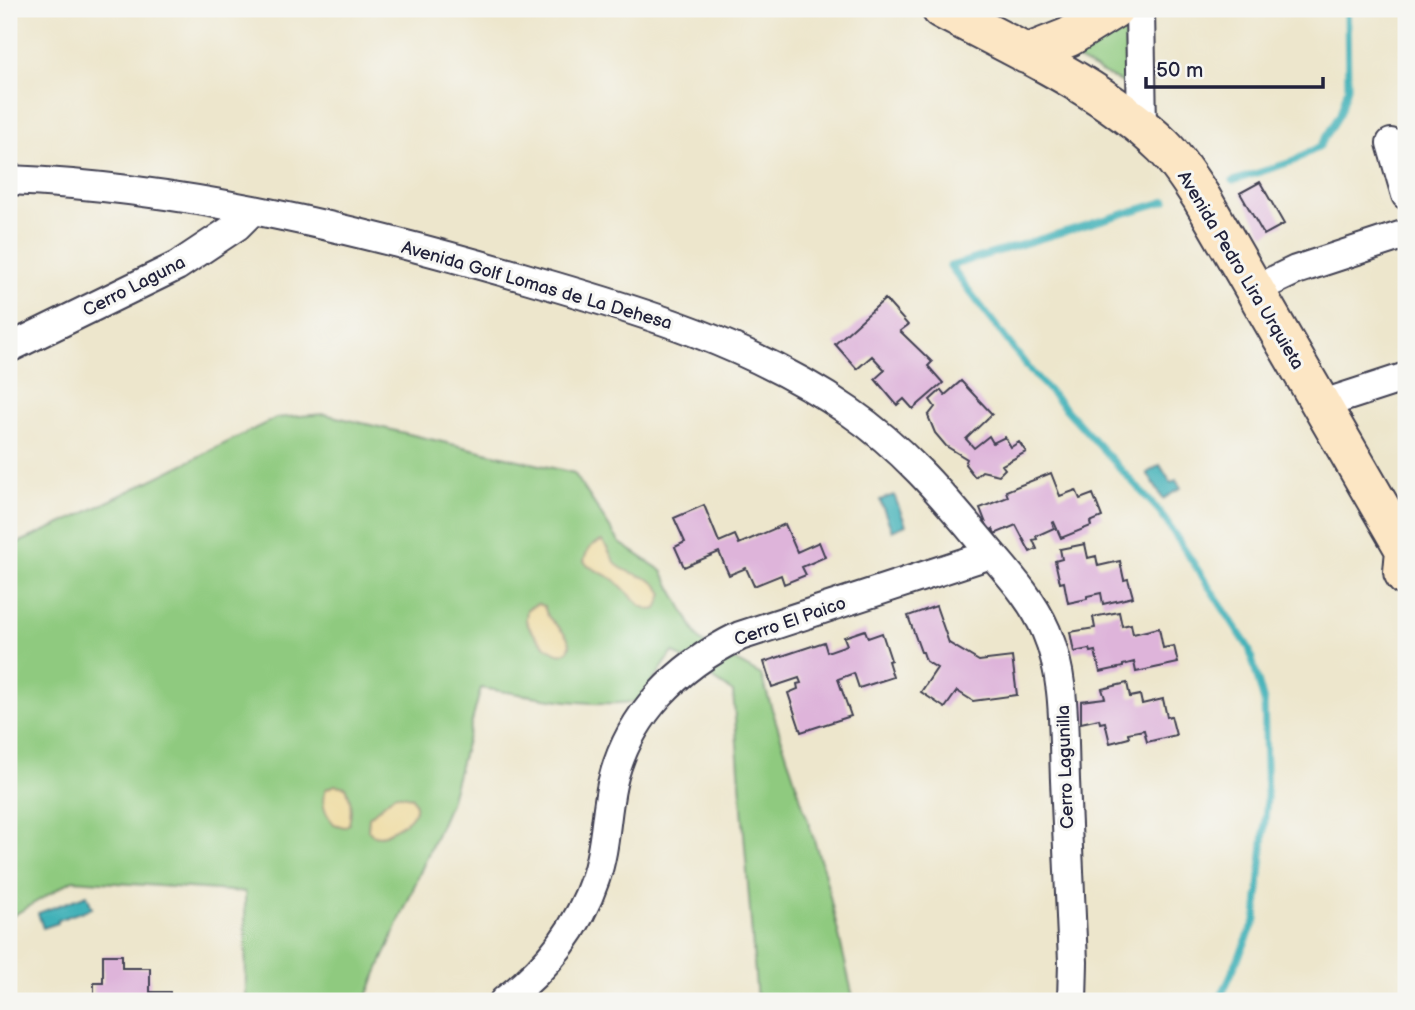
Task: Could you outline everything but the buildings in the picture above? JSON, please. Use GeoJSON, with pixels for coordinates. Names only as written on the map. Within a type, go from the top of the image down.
{"type":"FeatureCollection","features":[{"type":"Feature","properties":{"kind":"main road","name":"Avenida Pedro Lira Urquieta"},"geometry":{"type":"LineString","coordinates":[[941,9],[1090,91],[1142,127],[1182,168],[1406,559]]}},
{"type":"Feature","properties":{"kind":"main road"},"geometry":{"type":"LineString","coordinates":[[1026,54],[1069,37],[1114,9]]}},
{"type":"Feature","properties":{"kind":"street"},"geometry":{"type":"LineString","coordinates":[[1140,9],[1142,127]]}},
{"type":"Feature","properties":{"kind":"street"},"geometry":{"type":"LineString","coordinates":[[1391,143],[1406,195]]}},
{"type":"Feature","properties":{"kind":"street","name":"Avenida Golf Lomas de La Dehesa"},"geometry":{"type":"LineString","coordinates":[[9,180],[136,192],[252,211],[419,248],[681,327],[764,361],[849,411],[902,453],[931,482],[991,554]]}},
{"type":"Feature","properties":{"kind":"street","name":"Cerro Laguna"},"geometry":{"type":"LineString","coordinates":[[9,348],[177,266],[237,226],[252,211]]}},
{"type":"Feature","properties":{"kind":"street"},"geometry":{"type":"LineString","coordinates":[[1254,290],[1296,270],[1406,234]]}},
{"type":"Feature","properties":{"kind":"street"},"geometry":{"type":"LineString","coordinates":[[1320,405],[1406,377]]}},
{"type":"Feature","properties":{"kind":"street","name":"Cerro El Paico"},"geometry":{"type":"LineString","coordinates":[[504,1001],[563,943],[581,911],[601,859],[608,805],[619,761],[639,721],[669,683],[703,656],[750,632],[991,554]]}},
{"type":"Feature","properties":{"kind":"street","name":"Cerro Lagunilla"},"geometry":{"type":"LineString","coordinates":[[991,554],[1038,613],[1053,648],[1059,674],[1071,907],[1072,1001]]}},
{"type":"Feature","properties":{"kind":"green space"},"geometry":{"type":"Polygon","coordinates":[[[1125,19],[1126,85],[1068,55],[1125,19]]]}},
{"type":"Feature","properties":{"kind":"green space"},"geometry":{"type":"Polygon","coordinates":[[[324,414],[574,473],[620,543],[662,571],[700,641],[761,675],[824,871],[854,1001],[757,1001],[733,692],[673,652],[639,701],[580,702],[481,688],[450,803],[365,1001],[246,1001],[245,892],[73,880],[9,918],[9,547],[83,514],[276,418],[324,414]]]}},
{"type":"Feature","properties":{"kind":"sand"},"geometry":{"type":"Polygon","coordinates":[[[602,541],[621,568],[650,580],[659,588],[663,594],[657,609],[650,610],[641,606],[615,580],[588,566],[584,561],[588,550],[602,541]]]}},
{"type":"Feature","properties":{"kind":"sand"},"geometry":{"type":"Polygon","coordinates":[[[537,604],[544,606],[548,616],[568,638],[570,643],[566,652],[555,652],[549,648],[528,625],[527,609],[537,604]]]}},
{"type":"Feature","properties":{"kind":"sand"},"geometry":{"type":"Polygon","coordinates":[[[335,785],[346,787],[349,796],[350,819],[349,824],[344,827],[334,824],[324,807],[326,789],[335,785]]]}},
{"type":"Feature","properties":{"kind":"sand"},"geometry":{"type":"Polygon","coordinates":[[[395,794],[412,797],[415,811],[401,826],[381,836],[373,835],[368,830],[369,817],[395,794]]]}},
{"type":"Feature","properties":{"kind":"water"},"geometry":{"type":"Polygon","coordinates":[[[1160,465],[1171,483],[1176,480],[1181,488],[1163,499],[1147,473],[1160,465]]]}},
{"type":"Feature","properties":{"kind":"water"},"geometry":{"type":"Polygon","coordinates":[[[894,495],[906,525],[892,531],[880,500],[894,495]]]}},
{"type":"Feature","properties":{"kind":"water"},"geometry":{"type":"Polygon","coordinates":[[[87,895],[92,908],[43,928],[38,913],[87,895]]]}},
{"type":"Feature","properties":{"kind":"waterway"},"geometry":{"type":"LineString","coordinates":[[1233,181],[1294,161],[1320,146],[1340,114],[1348,87],[1347,9]]}},
{"type":"Feature","properties":{"kind":"waterway"},"geometry":{"type":"LineString","coordinates":[[1166,201],[950,266],[1030,370],[1160,512],[1249,648],[1264,702],[1267,798],[1256,919],[1219,1001]]}}]}
